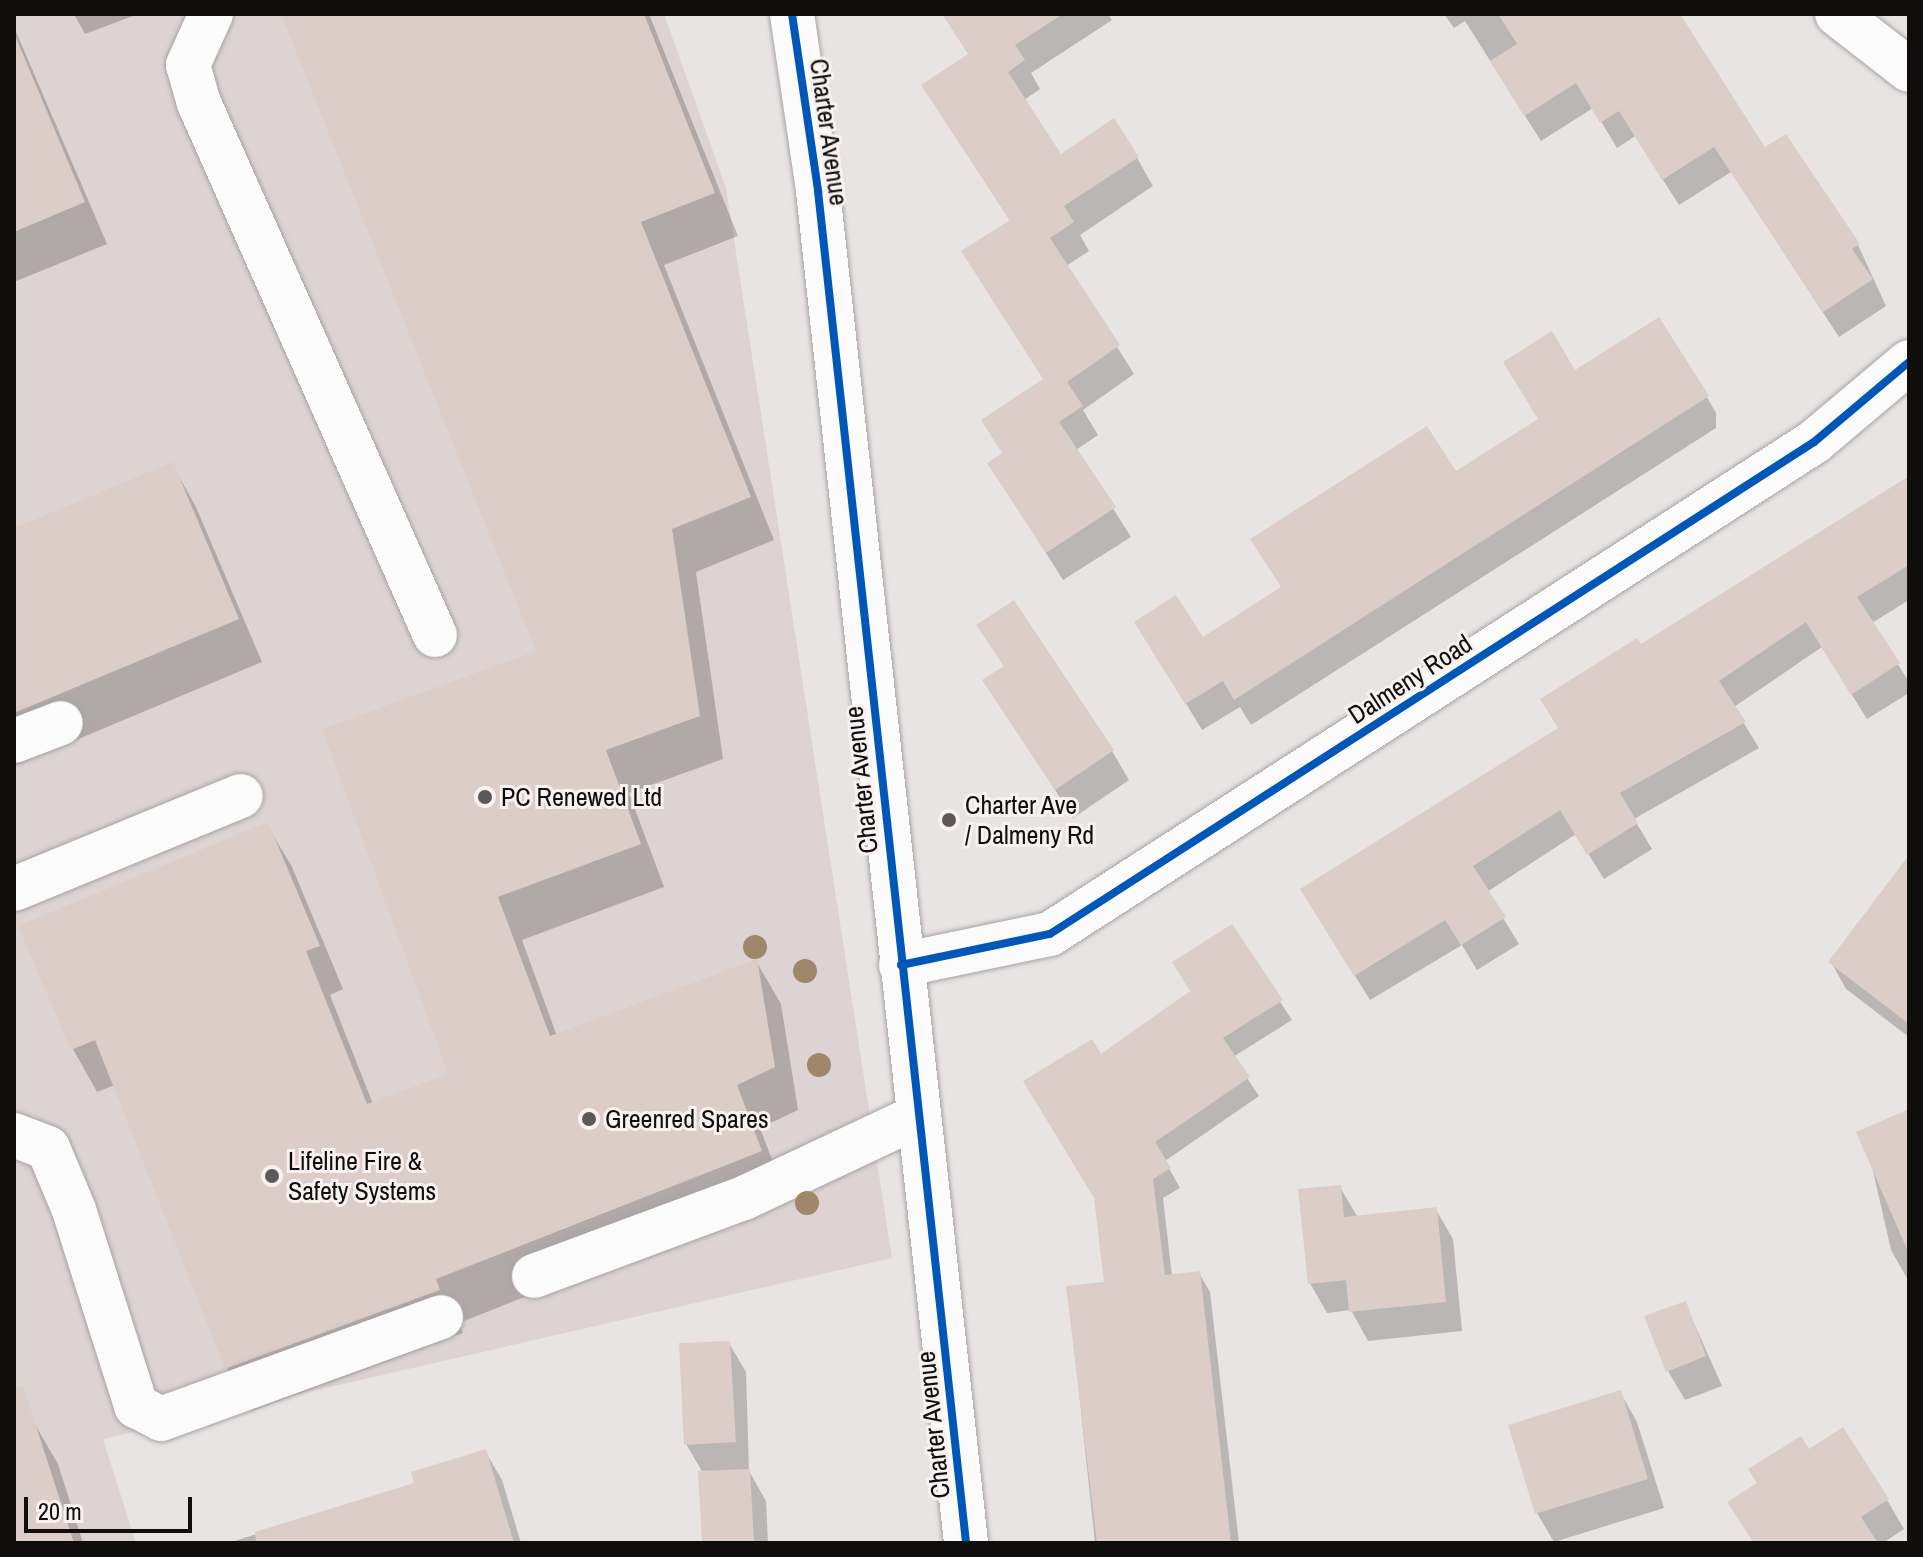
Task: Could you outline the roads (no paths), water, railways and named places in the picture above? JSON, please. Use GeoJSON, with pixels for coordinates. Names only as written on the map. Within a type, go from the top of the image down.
{"type":"FeatureCollection","features":[{"type":"Feature","properties":{"kind":"street"},"geometry":{"type":"LineString","coordinates":[[211,14],[188,65],[199,103],[435,635]]}},
{"type":"Feature","properties":{"kind":"street","name":"Charter Avenue"},"geometry":{"type":"LineString","coordinates":[[792,14],[818,191],[966,1543]]}},
{"type":"Feature","properties":{"kind":"street"},"geometry":{"type":"LineString","coordinates":[[1837,14],[1909,70]]}},
{"type":"Feature","properties":{"kind":"street","name":"Dalmeny Road"},"geometry":{"type":"LineString","coordinates":[[901,965],[1050,934],[1814,442],[1909,362]]}},
{"type":"Feature","properties":{"kind":"street"},"geometry":{"type":"LineString","coordinates":[[14,741],[61,723]]}},
{"type":"Feature","properties":{"kind":"street"},"geometry":{"type":"LineString","coordinates":[[14,889],[241,796]]}},
{"type":"Feature","properties":{"kind":"street"},"geometry":{"type":"LineString","coordinates":[[534,1276],[744,1198],[918,1116]]}},
{"type":"Feature","properties":{"kind":"street"},"geometry":{"type":"LineString","coordinates":[[14,1135],[48,1148],[74,1210],[136,1406],[161,1419],[441,1317]]}},
{"type":"Feature","properties":{"kind":"place","name":"PC Renewed Ltd"},"geometry":{"type":"Point","coordinates":[485,797]}},
{"type":"Feature","properties":{"kind":"place","name":"Charter Ave / Dalmeny Rd"},"geometry":{"type":"Point","coordinates":[949,820]}},
{"type":"Feature","properties":{"kind":"place","name":"Greenred Spares"},"geometry":{"type":"Point","coordinates":[589,1119]}},
{"type":"Feature","properties":{"kind":"place","name":"Lifeline Fire & Safety Systems"},"geometry":{"type":"Point","coordinates":[272,1176]}}]}
